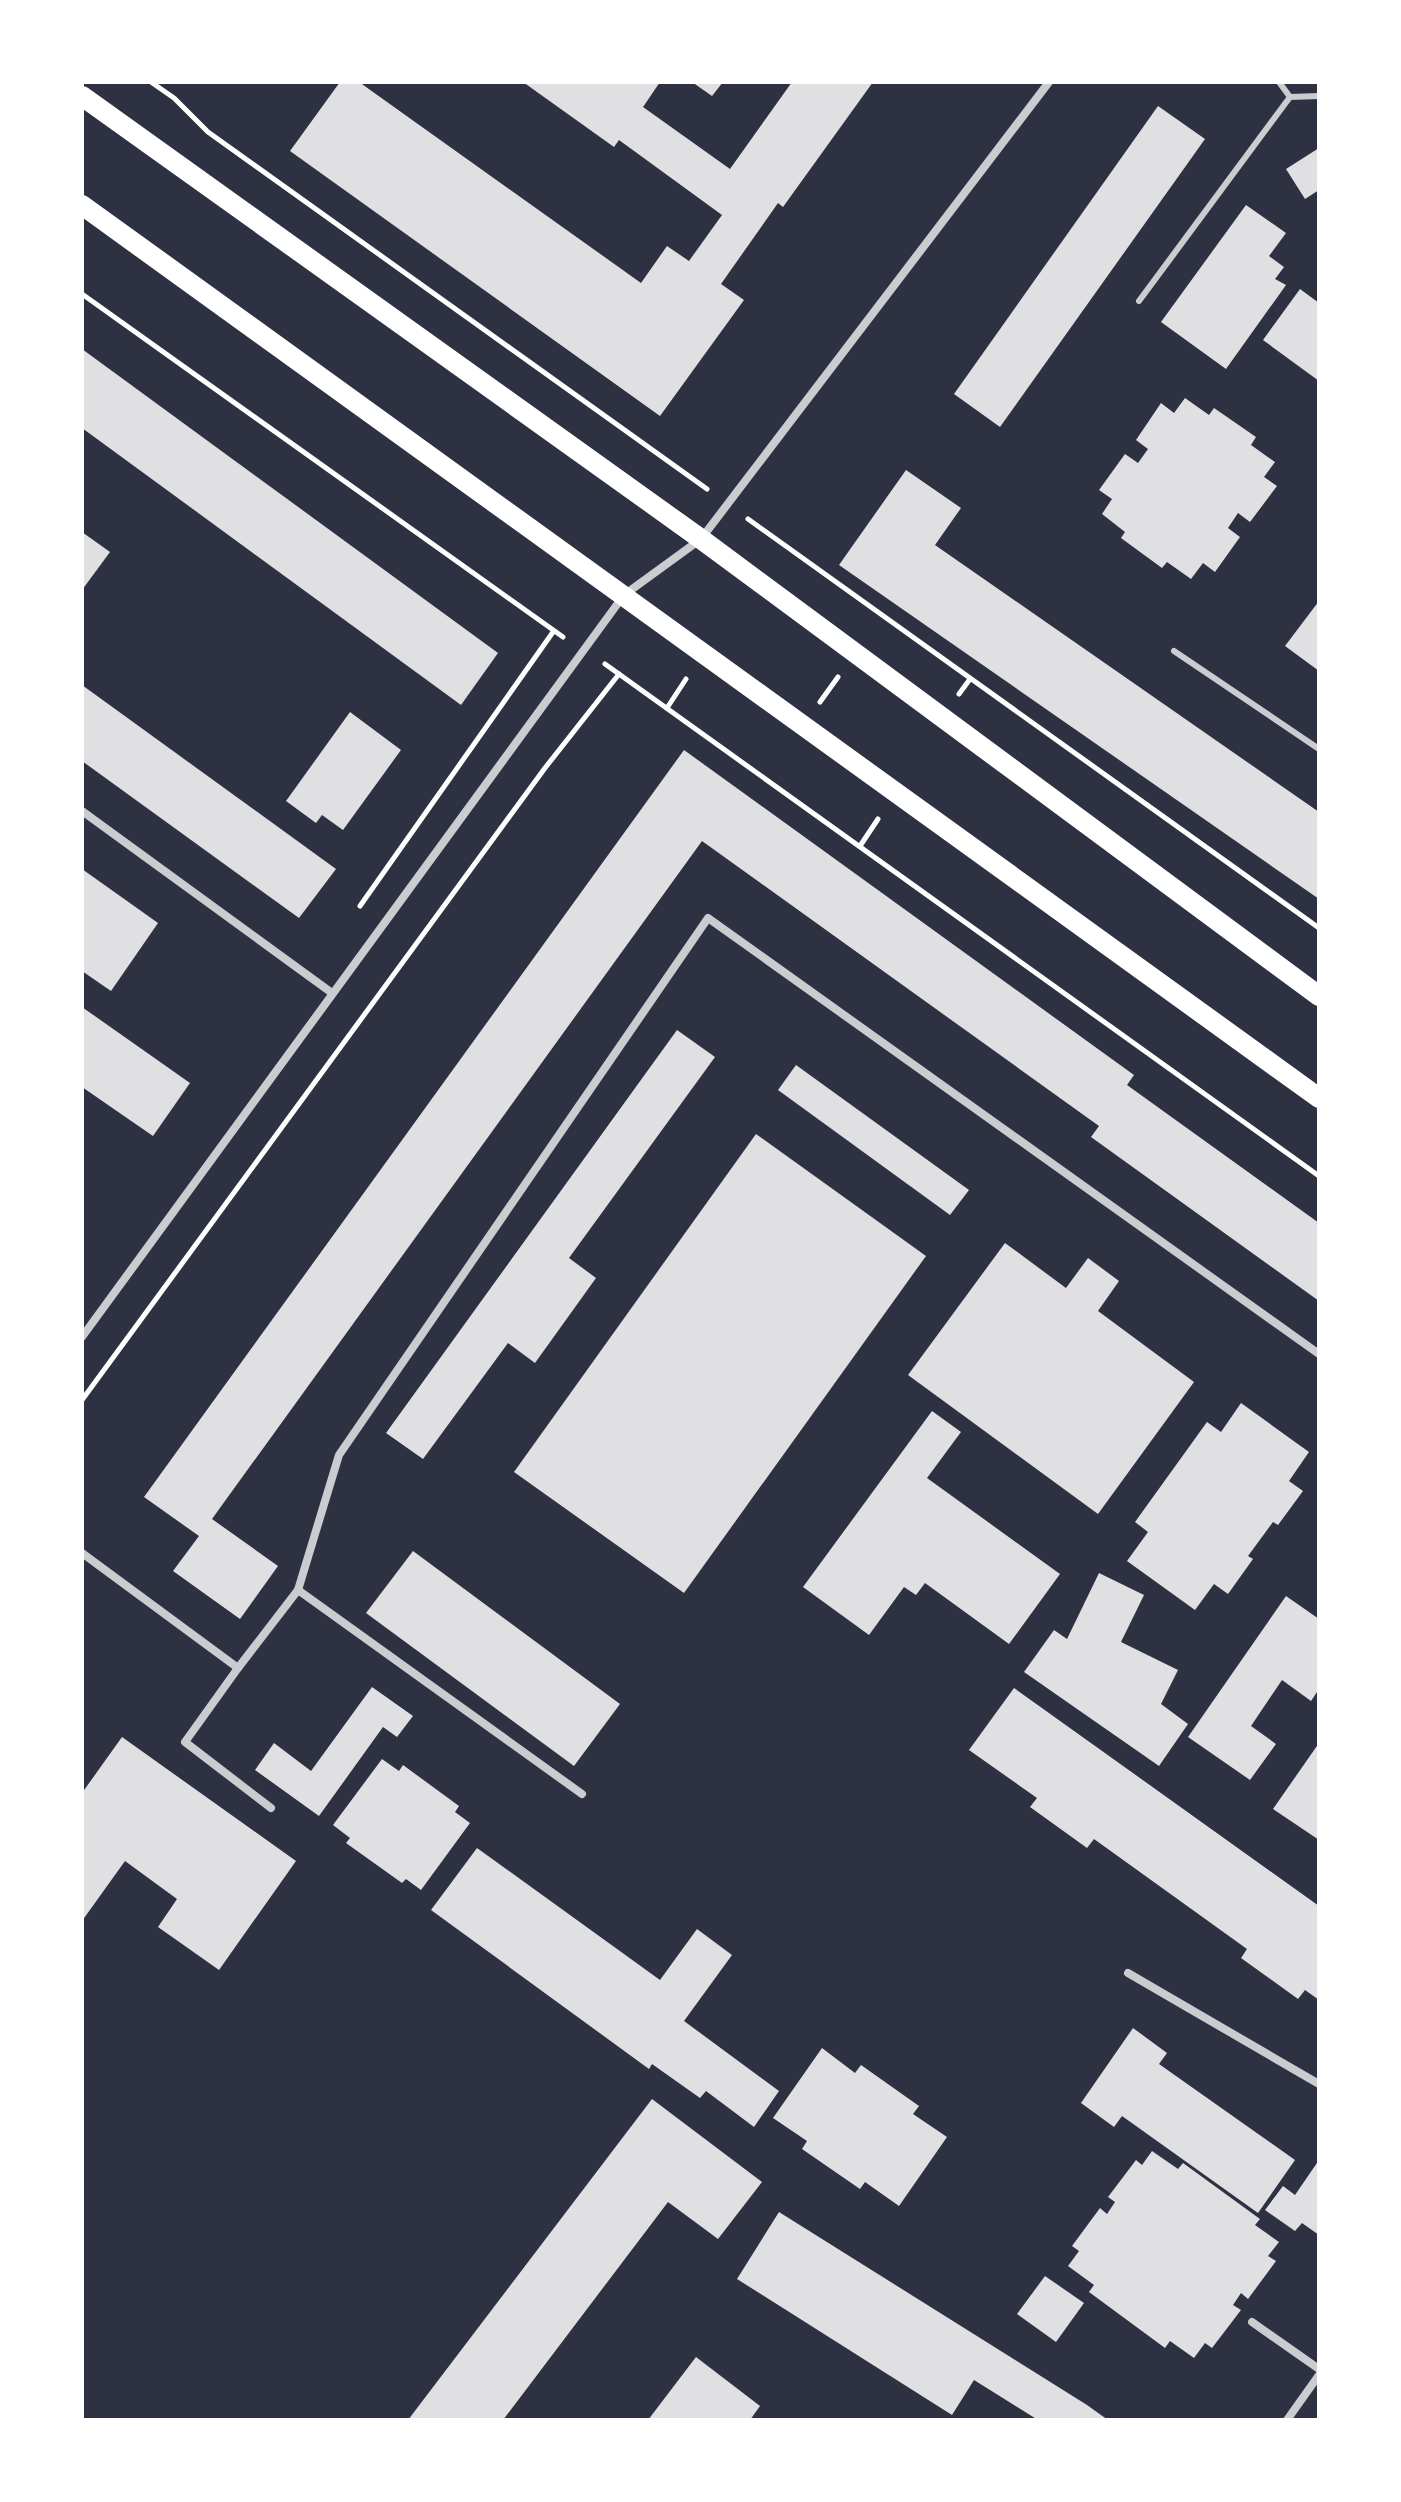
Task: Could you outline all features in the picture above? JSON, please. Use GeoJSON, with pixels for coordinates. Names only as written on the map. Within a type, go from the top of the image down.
{"type":"FeatureCollection","features":[{"type":"Feature","properties":{"kind":"main road"},"geometry":{"type":"LineString","coordinates":[[82,96],[701,539],[1319,996]]}},
{"type":"Feature","properties":{"kind":"main road"},"geometry":{"type":"LineString","coordinates":[[82,205],[1319,1098]]}},
{"type":"Feature","properties":{"kind":"street"},"geometry":{"type":"LineString","coordinates":[[82,1337],[624,595],[701,539],[1049,82]]}},
{"type":"Feature","properties":{"kind":"street"},"geometry":{"type":"LineString","coordinates":[[82,811],[332,993]]}},
{"type":"Feature","properties":{"kind":"street"},"geometry":{"type":"LineString","coordinates":[[271,1808],[185,1742],[298,1590],[339,1455],[708,918],[1319,1354]]}},
{"type":"Feature","properties":{"kind":"street"},"geometry":{"type":"LineString","coordinates":[[82,1553],[238,1668]]}},
{"type":"Feature","properties":{"kind":"street"},"geometry":{"type":"LineString","coordinates":[[298,1590],[582,1794]]}},
{"type":"Feature","properties":{"kind":"street"},"geometry":{"type":"LineString","coordinates":[[1128,1973],[1319,2084]]}},
{"type":"Feature","properties":{"kind":"street"},"geometry":{"type":"LineString","coordinates":[[1252,2322],[1319,2369]]}},
{"type":"Feature","properties":{"kind":"street"},"geometry":{"type":"LineString","coordinates":[[1287,2420],[1319,2375]]}},
{"type":"Feature","properties":{"kind":"lane"},"geometry":{"type":"LineString","coordinates":[[1279,82],[1290,97]]}},
{"type":"Feature","properties":{"kind":"lane"},"geometry":{"type":"LineString","coordinates":[[1290,97],[1319,96]]}},
{"type":"Feature","properties":{"kind":"lane"},"geometry":{"type":"LineString","coordinates":[[1139,301],[1290,97]]}},
{"type":"Feature","properties":{"kind":"lane"},"geometry":{"type":"LineString","coordinates":[[1174,651],[1319,749]]}},
{"type":"Feature","properties":{"kind":"path"},"geometry":{"type":"LineString","coordinates":[[82,294],[553,632],[584,649],[667,708],[1319,1176]]}},
{"type":"Feature","properties":{"kind":"path"},"geometry":{"type":"LineString","coordinates":[[814,709],[842,671]]}},
{"type":"Feature","properties":{"kind":"path"},"geometry":{"type":"LineString","coordinates":[[82,1400],[545,768],[619,674]]}},
{"type":"Feature","properties":{"kind":"path"},"geometry":{"type":"LineString","coordinates":[[667,708],[688,677],[696,682]]}},
{"type":"Feature","properties":{"kind":"path"},"geometry":{"type":"LineString","coordinates":[[860,846],[879,817],[869,809]]}},
{"type":"Feature","properties":{"kind":"building"},"geometry":{"type":"Polygon","coordinates":[[[340,82],[359,82],[641,283],[667,246],[689,261],[722,215],[619,140],[614,147],[523,82],[660,82],[643,107],[730,169],[792,82],[873,82],[783,207],[778,203],[721,284],[744,300],[660,416],[290,151],[340,82]]]}},
{"type":"Feature","properties":{"kind":"building"},"geometry":{"type":"Polygon","coordinates":[[[692,82],[723,82],[712,96],[692,82]]]}},
{"type":"Feature","properties":{"kind":"building"},"geometry":{"type":"Polygon","coordinates":[[[1158,106],[1205,139],[1000,427],[954,394],[1158,106]]]}},
{"type":"Feature","properties":{"kind":"building"},"geometry":{"type":"Polygon","coordinates":[[[1319,148],[1319,190],[1305,199],[1286,169],[1319,148]]]}},
{"type":"Feature","properties":{"kind":"building"},"geometry":{"type":"Polygon","coordinates":[[[1246,205],[1286,233],[1269,256],[1284,267],[1275,279],[1286,285],[1226,369],[1161,322],[1246,205]]]}},
{"type":"Feature","properties":{"kind":"building"},"geometry":{"type":"Polygon","coordinates":[[[1300,289],[1319,303],[1319,381],[1263,340],[1300,289]]]}},
{"type":"Feature","properties":{"kind":"building"},"geometry":{"type":"Polygon","coordinates":[[[82,349],[498,653],[461,705],[82,428],[82,349]]]}},
{"type":"Feature","properties":{"kind":"building"},"geometry":{"type":"Polygon","coordinates":[[[1185,398],[1209,415],[1214,408],[1256,437],[1251,445],[1275,462],[1264,477],[1277,486],[1250,522],[1238,513],[1228,528],[1240,537],[1215,572],[1203,563],[1191,579],[1167,562],[1162,568],[1121,538],[1125,532],[1102,514],[1112,499],[1099,490],[1125,454],[1138,463],[1148,449],[1136,440],[1161,403],[1174,413],[1185,398]]]}},
{"type":"Feature","properties":{"kind":"building"},"geometry":{"type":"Polygon","coordinates":[[[906,470],[961,508],[935,545],[1319,812],[1319,899],[839,565],[906,470]]]}},
{"type":"Feature","properties":{"kind":"building"},"geometry":{"type":"Polygon","coordinates":[[[82,532],[110,552],[82,590],[82,532]]]}},
{"type":"Feature","properties":{"kind":"building"},"geometry":{"type":"Polygon","coordinates":[[[1319,601],[1319,671],[1285,646],[1319,601]]]}},
{"type":"Feature","properties":{"kind":"building"},"geometry":{"type":"Polygon","coordinates":[[[82,685],[336,869],[299,918],[82,761],[82,685]]]}},
{"type":"Feature","properties":{"kind":"building"},"geometry":{"type":"Polygon","coordinates":[[[350,712],[401,750],[343,830],[322,815],[316,823],[286,801],[350,712]]]}},
{"type":"Feature","properties":{"kind":"building"},"geometry":{"type":"Polygon","coordinates":[[[684,750],[1134,1075],[1127,1085],[1319,1223],[1319,1301],[1091,1137],[1099,1126],[702,841],[212,1519],[278,1566],[240,1619],[173,1571],[199,1536],[144,1497],[684,750]]]}},
{"type":"Feature","properties":{"kind":"building"},"geometry":{"type":"Polygon","coordinates":[[[82,869],[158,923],[111,991],[82,971],[82,869]]]}},
{"type":"Feature","properties":{"kind":"building"},"geometry":{"type":"Polygon","coordinates":[[[82,1007],[190,1083],[153,1136],[82,1087],[82,1007]]]}},
{"type":"Feature","properties":{"kind":"building"},"geometry":{"type":"Polygon","coordinates":[[[677,1030],[715,1057],[569,1258],[596,1278],[535,1363],[508,1343],[423,1459],[386,1433],[677,1030]]]}},
{"type":"Feature","properties":{"kind":"building"},"geometry":{"type":"Polygon","coordinates":[[[796,1065],[969,1190],[950,1215],[778,1090],[796,1065]]]}},
{"type":"Feature","properties":{"kind":"building"},"geometry":{"type":"Polygon","coordinates":[[[756,1134],[926,1256],[684,1593],[514,1472],[756,1134]]]}},
{"type":"Feature","properties":{"kind":"building"},"geometry":{"type":"Polygon","coordinates":[[[1005,1243],[1066,1288],[1088,1258],[1119,1281],[1098,1311],[1194,1382],[1098,1514],[908,1375],[1005,1243]]]}},
{"type":"Feature","properties":{"kind":"building"},"geometry":{"type":"Polygon","coordinates":[[[1241,1403],[1309,1452],[1289,1481],[1303,1491],[1278,1525],[1273,1522],[1248,1556],[1253,1559],[1228,1594],[1214,1584],[1195,1610],[1127,1561],[1148,1532],[1135,1522],[1207,1422],[1221,1432],[1241,1403]]]}},
{"type":"Feature","properties":{"kind":"building"},"geometry":{"type":"Polygon","coordinates":[[[932,1411],[961,1432],[927,1478],[1060,1574],[1009,1644],[925,1583],[916,1595],[904,1587],[869,1635],[803,1587],[932,1411]]]}},
{"type":"Feature","properties":{"kind":"building"},"geometry":{"type":"Polygon","coordinates":[[[413,1551],[620,1704],[574,1766],[366,1613],[413,1551]]]}},
{"type":"Feature","properties":{"kind":"building"},"geometry":{"type":"Polygon","coordinates":[[[1099,1573],[1144,1595],[1121,1642],[1178,1670],[1161,1704],[1188,1724],[1159,1766],[1024,1672],[1054,1630],[1067,1639],[1099,1573]]]}},
{"type":"Feature","properties":{"kind":"building"},"geometry":{"type":"Polygon","coordinates":[[[1286,1596],[1319,1619],[1319,1689],[1311,1701],[1282,1680],[1251,1726],[1276,1744],[1250,1780],[1188,1737],[1286,1596]]]}},
{"type":"Feature","properties":{"kind":"building"},"geometry":{"type":"Polygon","coordinates":[[[372,1687],[413,1716],[397,1737],[383,1727],[319,1816],[255,1770],[274,1743],[311,1771],[372,1687]]]}},
{"type":"Feature","properties":{"kind":"building"},"geometry":{"type":"Polygon","coordinates":[[[1014,1688],[1319,1906],[1319,2000],[1305,1990],[1298,1999],[1241,1958],[1247,1949],[1094,1839],[1087,1848],[1030,1807],[1037,1798],[969,1750],[1014,1688]]]}},
{"type":"Feature","properties":{"kind":"building"},"geometry":{"type":"Polygon","coordinates":[[[122,1737],[296,1861],[219,1970],[158,1927],[177,1899],[125,1861],[82,1921],[82,1793],[122,1737]]]}},
{"type":"Feature","properties":{"kind":"building"},"geometry":{"type":"Polygon","coordinates":[[[1319,1743],[1319,1840],[1273,1809],[1319,1743]]]}},
{"type":"Feature","properties":{"kind":"building"},"geometry":{"type":"Polygon","coordinates":[[[382,1759],[399,1771],[403,1765],[459,1806],[455,1812],[470,1823],[421,1890],[406,1879],[402,1883],[346,1843],[350,1838],[333,1825],[382,1759]]]}},
{"type":"Feature","properties":{"kind":"building"},"geometry":{"type":"Polygon","coordinates":[[[477,1848],[660,1980],[697,1929],[732,1955],[684,2021],[779,2091],[754,2127],[706,2091],[700,2098],[652,2064],[649,2069],[431,1910],[477,1848]]]}},
{"type":"Feature","properties":{"kind":"building"},"geometry":{"type":"Polygon","coordinates":[[[1133,2028],[1167,2053],[1159,2064],[1295,2160],[1258,2213],[1122,2116],[1114,2127],[1081,2103],[1133,2028]]]}},
{"type":"Feature","properties":{"kind":"building"},"geometry":{"type":"Polygon","coordinates":[[[822,2048],[855,2073],[861,2065],[919,2106],[913,2114],[947,2137],[899,2206],[865,2182],[860,2189],[802,2149],[807,2141],[773,2118],[822,2048]]]}},
{"type":"Feature","properties":{"kind":"building"},"geometry":{"type":"Polygon","coordinates":[[[652,2099],[762,2182],[718,2239],[668,2202],[503,2420],[408,2420],[652,2099]]]}},
{"type":"Feature","properties":{"kind":"building"},"geometry":{"type":"Polygon","coordinates":[[[1152,2151],[1178,2169],[1183,2163],[1260,2219],[1255,2225],[1279,2242],[1268,2256],[1276,2261],[1248,2299],[1241,2293],[1233,2305],[1241,2310],[1212,2348],[1205,2343],[1194,2358],[1170,2341],[1165,2348],[1089,2292],[1094,2285],[1068,2266],[1079,2251],[1072,2246],[1100,2208],[1107,2214],[1115,2202],[1108,2197],[1136,2160],[1142,2165],[1152,2151]]]}},
{"type":"Feature","properties":{"kind":"building"},"geometry":{"type":"Polygon","coordinates":[[[1319,2160],[1319,2235],[1302,2223],[1295,2231],[1265,2210],[1283,2186],[1295,2195],[1319,2160]]]}},
{"type":"Feature","properties":{"kind":"building"},"geometry":{"type":"Polygon","coordinates":[[[779,2212],[1108,2420],[1038,2420],[974,2380],[952,2415],[737,2279],[779,2212]]]}},
{"type":"Feature","properties":{"kind":"building"},"geometry":{"type":"Polygon","coordinates":[[[1045,2276],[1084,2303],[1056,2342],[1017,2314],[1045,2276]]]}},
{"type":"Feature","properties":{"kind":"building"},"geometry":{"type":"Polygon","coordinates":[[[696,2357],[760,2406],[750,2420],[648,2420],[696,2357]]]}}]}
